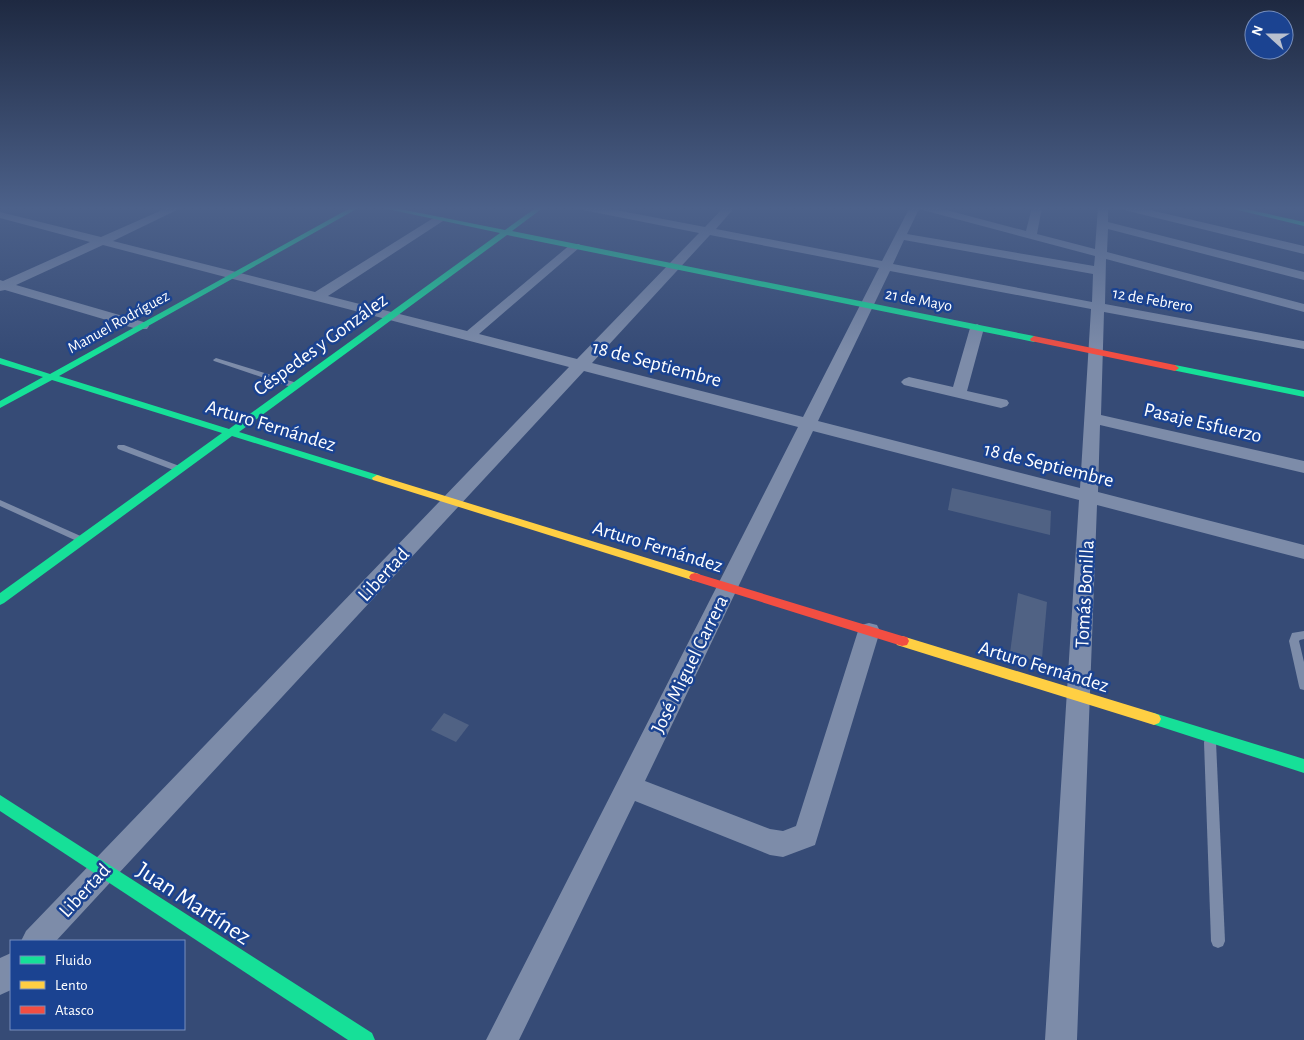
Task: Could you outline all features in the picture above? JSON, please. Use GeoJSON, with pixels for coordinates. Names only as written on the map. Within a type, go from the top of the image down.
{"type":"FeatureCollection","features":[{"type":"Feature","properties":{"kind":"street"},"geometry":{"type":"LineString","coordinates":[[1,285],[69,256]]}},
{"type":"Feature","properties":{"kind":"street","name":"18 de Septiembre"},"geometry":{"type":"LineString","coordinates":[[158,256],[1304,552]]}},
{"type":"Feature","properties":{"kind":"street","name":"Manuel Rodríguez"},"geometry":{"type":"LineString","coordinates":[[0,405],[269,256]]}},
{"type":"Feature","properties":{"kind":"street"},"geometry":{"type":"LineString","coordinates":[[317,297],[382,256]]}},
{"type":"Feature","properties":{"kind":"street","name":"Céspedes y González"},"geometry":{"type":"LineString","coordinates":[[0,600],[473,256]]}},
{"type":"Feature","properties":{"kind":"street"},"geometry":{"type":"LineString","coordinates":[[469,336],[564,256]]}},
{"type":"Feature","properties":{"kind":"street","name":"21 de Mayo"},"geometry":{"type":"LineString","coordinates":[[622,256],[1304,394]]}},
{"type":"Feature","properties":{"kind":"street","name":"Libertad"},"geometry":{"type":"LineString","coordinates":[[37,940],[684,256]]}},
{"type":"Feature","properties":{"kind":"street","name":"12 de Febrero"},"geometry":{"type":"LineString","coordinates":[[831,256],[1304,345]]}},
{"type":"Feature","properties":{"kind":"street","name":"José Miguel Carrera"},"geometry":{"type":"LineString","coordinates":[[502,1040],[891,256]]}},
{"type":"Feature","properties":{"kind":"street"},"geometry":{"type":"LineString","coordinates":[[1045,256],[1100,263],[1304,308]]}},
{"type":"Feature","properties":{"kind":"street"},"geometry":{"type":"LineString","coordinates":[[1081,256],[1100,263]]}},
{"type":"Feature","properties":{"kind":"street","name":"Tomás Bonilla"},"geometry":{"type":"LineString","coordinates":[[1061,1040],[1100,256]]}},
{"type":"Feature","properties":{"kind":"street"},"geometry":{"type":"LineString","coordinates":[[1224,256],[1304,276]]}},
{"type":"Feature","properties":{"kind":"street"},"geometry":{"type":"LineString","coordinates":[[1,285],[142,326]]}},
{"type":"Feature","properties":{"kind":"street"},"geometry":{"type":"LineString","coordinates":[[959,393],[977,328]]}},
{"type":"Feature","properties":{"kind":"street","name":"Arturo Fernández"},"geometry":{"type":"LineString","coordinates":[[0,361],[1304,766]]}},
{"type":"Feature","properties":{"kind":"street"},"geometry":{"type":"LineString","coordinates":[[909,382],[1001,403]]}},
{"type":"Feature","properties":{"kind":"street","name":"Pasaje Esfuerzo"},"geometry":{"type":"LineString","coordinates":[[1093,414],[1304,459]]}},
{"type":"Feature","properties":{"kind":"street","name":"Pasaje Esfuerzo"},"geometry":{"type":"LineString","coordinates":[[1093,414],[1304,467]]}},
{"type":"Feature","properties":{"kind":"street"},"geometry":{"type":"LineString","coordinates":[[629,787],[770,842],[783,844],[806,836],[869,631]]}},
{"type":"Feature","properties":{"kind":"street","name":"Juan Martínez"},"geometry":{"type":"LineString","coordinates":[[0,802],[365,1040]]}},
{"type":"Feature","properties":{"kind":"street"},"geometry":{"type":"LineString","coordinates":[[0,980],[10,969]]}},
{"type":"Feature","properties":{"kind":"lane"},"geometry":{"type":"LineString","coordinates":[[216,360],[294,386]]}},
{"type":"Feature","properties":{"kind":"lane"},"geometry":{"type":"LineString","coordinates":[[120,447],[180,469]]}},
{"type":"Feature","properties":{"kind":"lane"},"geometry":{"type":"LineString","coordinates":[[0,503],[82,540]]}},
{"type":"Feature","properties":{"kind":"lane"},"geometry":{"type":"LineString","coordinates":[[1304,635],[1296,636],[1294,641],[1304,686]]}},
{"type":"Feature","properties":{"kind":"lane"},"geometry":{"type":"LineString","coordinates":[[1209,736],[1218,941]]}},
{"type":"Feature","properties":{"kind":"building"},"geometry":{"type":"Polygon","coordinates":[[[952,488],[1051,511],[1050,535],[948,510],[952,488]]]}},
{"type":"Feature","properties":{"kind":"building"},"geometry":{"type":"Polygon","coordinates":[[[1018,593],[1047,602],[1042,658],[1032,660],[1010,653],[1018,593]]]}},
{"type":"Feature","properties":{"kind":"building"},"geometry":{"type":"Polygon","coordinates":[[[444,713],[469,725],[456,742],[431,730],[444,713]]]}},
{"type":"Feature","properties":{"kind":"traffic: fast"},"geometry":{"type":"LineString","coordinates":[[0,405],[269,256]]}},
{"type":"Feature","properties":{"kind":"traffic: fast"},"geometry":{"type":"LineString","coordinates":[[0,600],[474,256]]}},
{"type":"Feature","properties":{"kind":"traffic: fast"},"geometry":{"type":"LineString","coordinates":[[621,256],[1034,339]]}},
{"type":"Feature","properties":{"kind":"traffic: fast"},"geometry":{"type":"LineString","coordinates":[[0,361],[377,478]]}},
{"type":"Feature","properties":{"kind":"traffic: fast"},"geometry":{"type":"LineString","coordinates":[[1175,368],[1304,394]]}},
{"type":"Feature","properties":{"kind":"traffic: fast"},"geometry":{"type":"LineString","coordinates":[[1154,719],[1304,766]]}},
{"type":"Feature","properties":{"kind":"traffic: fast"},"geometry":{"type":"LineString","coordinates":[[0,802],[365,1040]]}},
{"type":"Feature","properties":{"kind":"traffic: slow"},"geometry":{"type":"LineString","coordinates":[[377,478],[695,577]]}},
{"type":"Feature","properties":{"kind":"traffic: slow"},"geometry":{"type":"LineString","coordinates":[[902,641],[1154,719]]}},
{"type":"Feature","properties":{"kind":"traffic: jam"},"geometry":{"type":"LineString","coordinates":[[1034,339],[1175,368]]}},
{"type":"Feature","properties":{"kind":"traffic: jam"},"geometry":{"type":"LineString","coordinates":[[695,577],[902,641]]}}]}
